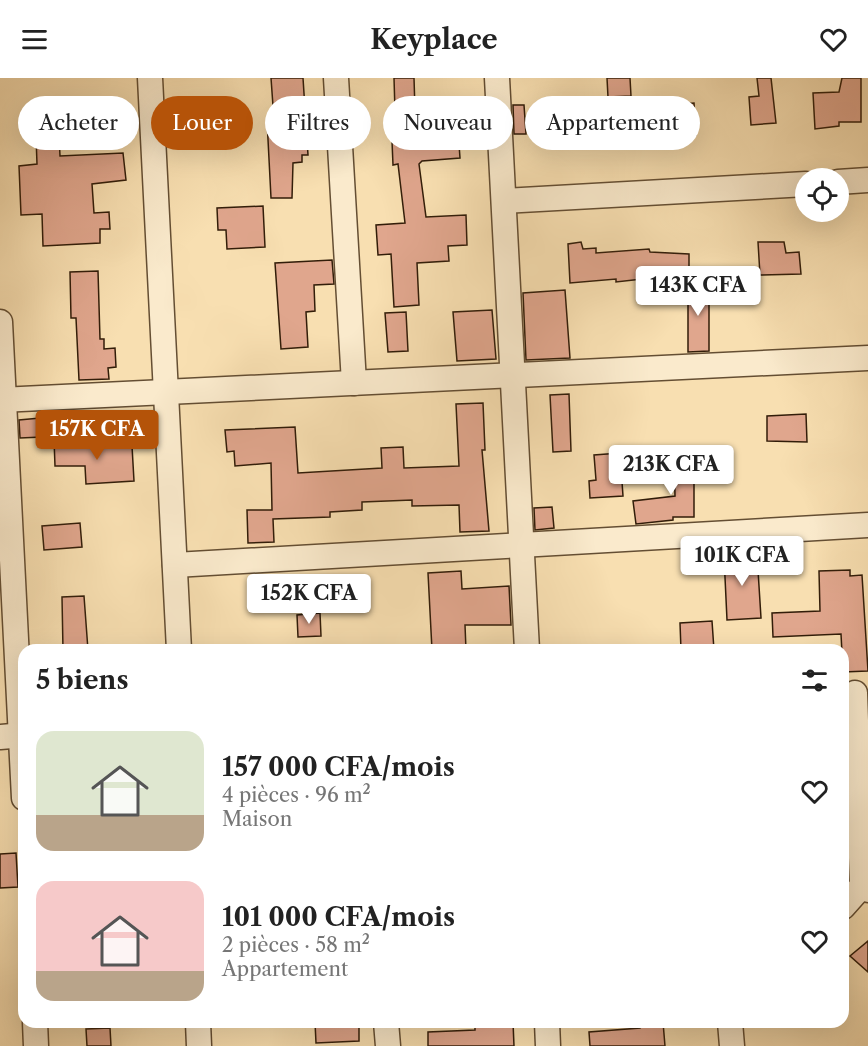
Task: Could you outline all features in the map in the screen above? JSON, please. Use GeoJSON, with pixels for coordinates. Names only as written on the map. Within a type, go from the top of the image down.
{"type":"FeatureCollection","features":[{"type":"Feature","properties":{"kind":"street"},"geometry":{"type":"LineString","coordinates":[[150,78],[179,644]]}},
{"type":"Feature","properties":{"kind":"street"},"geometry":{"type":"LineString","coordinates":[[336,78],[354,383]]}},
{"type":"Feature","properties":{"kind":"street"},"geometry":{"type":"LineString","coordinates":[[497,78],[527,644]]}},
{"type":"Feature","properties":{"kind":"street"},"geometry":{"type":"LineString","coordinates":[[849,181],[868,180]]}},
{"type":"Feature","properties":{"kind":"street"},"geometry":{"type":"LineString","coordinates":[[504,201],[795,185]]}},
{"type":"Feature","properties":{"kind":"street"},"geometry":{"type":"LineString","coordinates":[[0,322],[15,736],[18,757]]}},
{"type":"Feature","properties":{"kind":"street"},"geometry":{"type":"LineString","coordinates":[[2,400],[868,358]]}},
{"type":"Feature","properties":{"kind":"street"},"geometry":{"type":"LineString","coordinates":[[175,565],[868,525]]}},
{"type":"Feature","properties":{"kind":"street"},"geometry":{"type":"LineString","coordinates":[[849,901],[866,885],[855,693]]}},
{"type":"Feature","properties":{"kind":"street"},"geometry":{"type":"LineString","coordinates":[[35,1028],[36,1046]]}},
{"type":"Feature","properties":{"kind":"street"},"geometry":{"type":"LineString","coordinates":[[198,1028],[199,1046]]}},
{"type":"Feature","properties":{"kind":"street"},"geometry":{"type":"LineString","coordinates":[[386,1028],[388,1046]]}},
{"type":"Feature","properties":{"kind":"street"},"geometry":{"type":"LineString","coordinates":[[547,1028],[548,1046]]}},
{"type":"Feature","properties":{"kind":"street"},"geometry":{"type":"LineString","coordinates":[[730,1028],[732,1046]]}},
{"type":"Feature","properties":{"kind":"building"},"geometry":{"type":"Polygon","coordinates":[[[271,78],[303,78],[304,96],[272,96],[271,78]]]}},
{"type":"Feature","properties":{"kind":"building"},"geometry":{"type":"Polygon","coordinates":[[[394,78],[414,78],[415,96],[395,96],[394,78]]]}},
{"type":"Feature","properties":{"kind":"building"},"geometry":{"type":"Polygon","coordinates":[[[607,78],[630,78],[631,96],[608,96],[607,78]]]}},
{"type":"Feature","properties":{"kind":"building"},"geometry":{"type":"Polygon","coordinates":[[[757,78],[771,78],[776,123],[751,125],[749,97],[759,96],[757,78]]]}},
{"type":"Feature","properties":{"kind":"building"},"geometry":{"type":"Polygon","coordinates":[[[842,78],[861,78],[861,122],[839,122],[839,126],[815,129],[813,93],[839,92],[842,78]]]}},
{"type":"Feature","properties":{"kind":"building"},"geometry":{"type":"Polygon","coordinates":[[[513,105],[524,105],[525,134],[514,134],[513,105]]]}},
{"type":"Feature","properties":{"kind":"building"},"geometry":{"type":"Polygon","coordinates":[[[36,150],[60,150],[60,156],[123,153],[126,180],[92,184],[94,213],[109,212],[110,229],[100,229],[100,243],[43,246],[42,214],[21,215],[19,166],[37,164],[36,150]]]}},
{"type":"Feature","properties":{"kind":"building"},"geometry":{"type":"Polygon","coordinates":[[[269,150],[308,150],[308,155],[302,155],[302,162],[293,163],[292,198],[271,198],[269,150]]]}},
{"type":"Feature","properties":{"kind":"building"},"geometry":{"type":"Polygon","coordinates":[[[392,150],[459,150],[460,158],[422,161],[419,164],[426,217],[466,215],[467,245],[448,246],[449,261],[417,263],[419,305],[394,307],[391,254],[378,255],[376,225],[405,223],[398,164],[393,165],[392,150]]]}},
{"type":"Feature","properties":{"kind":"building"},"geometry":{"type":"Polygon","coordinates":[[[263,206],[265,247],[227,249],[226,230],[218,230],[217,208],[263,206]]]}},
{"type":"Feature","properties":{"kind":"building"},"geometry":{"type":"Polygon","coordinates":[[[581,242],[583,249],[596,248],[596,253],[649,249],[650,252],[689,254],[689,276],[651,276],[651,278],[616,282],[616,279],[570,283],[568,244],[581,242]]]}},
{"type":"Feature","properties":{"kind":"building"},"geometry":{"type":"Polygon","coordinates":[[[758,242],[784,242],[786,253],[799,252],[801,274],[760,275],[758,242]]]}},
{"type":"Feature","properties":{"kind":"building"},"geometry":{"type":"Polygon","coordinates":[[[332,260],[334,284],[314,285],[315,311],[306,312],[308,347],[281,349],[275,263],[332,260]]]}},
{"type":"Feature","properties":{"kind":"building"},"geometry":{"type":"Polygon","coordinates":[[[98,271],[100,339],[104,339],[104,349],[115,348],[116,367],[108,368],[109,379],[79,380],[76,318],[71,318],[70,272],[98,271]]]}},
{"type":"Feature","properties":{"kind":"building"},"geometry":{"type":"Polygon","coordinates":[[[688,282],[709,282],[709,351],[688,352],[688,282]]]}},
{"type":"Feature","properties":{"kind":"building"},"geometry":{"type":"Polygon","coordinates":[[[565,290],[570,358],[526,360],[523,293],[565,290]]]}},
{"type":"Feature","properties":{"kind":"building"},"geometry":{"type":"Polygon","coordinates":[[[492,310],[496,359],[457,361],[453,312],[492,310]]]}},
{"type":"Feature","properties":{"kind":"building"},"geometry":{"type":"Polygon","coordinates":[[[406,312],[408,351],[388,352],[385,313],[406,312]]]}},
{"type":"Feature","properties":{"kind":"building"},"geometry":{"type":"Polygon","coordinates":[[[569,394],[571,451],[553,452],[550,395],[569,394]]]}},
{"type":"Feature","properties":{"kind":"building"},"geometry":{"type":"Polygon","coordinates":[[[483,403],[485,450],[482,450],[489,531],[460,532],[459,505],[412,506],[412,500],[362,502],[362,510],[330,512],[330,517],[273,519],[274,542],[248,543],[247,510],[272,510],[271,463],[235,466],[234,451],[227,452],[225,430],[295,427],[298,473],[382,468],[381,448],[403,447],[404,468],[459,466],[456,404],[483,403]]]}},
{"type":"Feature","properties":{"kind":"building"},"geometry":{"type":"Polygon","coordinates":[[[806,414],[807,442],[767,441],[767,416],[806,414]]]}},
{"type":"Feature","properties":{"kind":"building"},"geometry":{"type":"Polygon","coordinates":[[[40,418],[42,437],[20,438],[19,420],[40,418]]]}},
{"type":"Feature","properties":{"kind":"building"},"geometry":{"type":"Polygon","coordinates":[[[54,439],[78,439],[78,445],[132,446],[134,481],[86,484],[85,466],[55,466],[54,439]]]}},
{"type":"Feature","properties":{"kind":"building"},"geometry":{"type":"Polygon","coordinates":[[[620,453],[623,496],[590,498],[589,481],[596,480],[594,455],[620,453]]]}},
{"type":"Feature","properties":{"kind":"building"},"geometry":{"type":"Polygon","coordinates":[[[674,454],[694,454],[694,517],[673,517],[673,520],[636,524],[633,501],[675,496],[674,454]]]}},
{"type":"Feature","properties":{"kind":"building"},"geometry":{"type":"Polygon","coordinates":[[[552,507],[554,528],[535,530],[534,508],[552,507]]]}},
{"type":"Feature","properties":{"kind":"building"},"geometry":{"type":"Polygon","coordinates":[[[80,523],[82,547],[44,550],[42,526],[80,523]]]}},
{"type":"Feature","properties":{"kind":"building"},"geometry":{"type":"Polygon","coordinates":[[[757,554],[761,618],[727,620],[724,556],[757,554]]]}},
{"type":"Feature","properties":{"kind":"building"},"geometry":{"type":"Polygon","coordinates":[[[850,570],[850,576],[862,575],[868,671],[849,672],[849,644],[842,644],[841,634],[773,637],[772,613],[820,611],[819,571],[850,570]]]}},
{"type":"Feature","properties":{"kind":"building"},"geometry":{"type":"Polygon","coordinates":[[[461,571],[462,589],[509,586],[511,625],[465,625],[466,644],[432,644],[428,573],[461,571]]]}},
{"type":"Feature","properties":{"kind":"building"},"geometry":{"type":"Polygon","coordinates":[[[84,596],[88,644],[63,644],[62,597],[84,596]]]}},
{"type":"Feature","properties":{"kind":"building"},"geometry":{"type":"Polygon","coordinates":[[[320,613],[321,636],[298,637],[297,615],[320,613]]]}},
{"type":"Feature","properties":{"kind":"building"},"geometry":{"type":"Polygon","coordinates":[[[712,621],[714,644],[681,644],[680,623],[712,621]]]}},
{"type":"Feature","properties":{"kind":"building"},"geometry":{"type":"Polygon","coordinates":[[[16,853],[18,887],[0,888],[0,854],[16,853]]]}},
{"type":"Feature","properties":{"kind":"building"},"geometry":{"type":"Polygon","coordinates":[[[868,941],[868,972],[850,956],[868,941]]]}},
{"type":"Feature","properties":{"kind":"building"},"geometry":{"type":"Polygon","coordinates":[[[110,1028],[111,1046],[87,1046],[86,1029],[110,1028]]]}},
{"type":"Feature","properties":{"kind":"building"},"geometry":{"type":"Polygon","coordinates":[[[315,1028],[359,1028],[359,1041],[316,1043],[315,1028]]]}},
{"type":"Feature","properties":{"kind":"building"},"geometry":{"type":"Polygon","coordinates":[[[475,1028],[513,1028],[514,1046],[428,1046],[428,1032],[475,1030],[475,1028]]]}},
{"type":"Feature","properties":{"kind":"building"},"geometry":{"type":"Polygon","coordinates":[[[664,1028],[665,1046],[590,1046],[589,1032],[664,1028]]]}}]}
